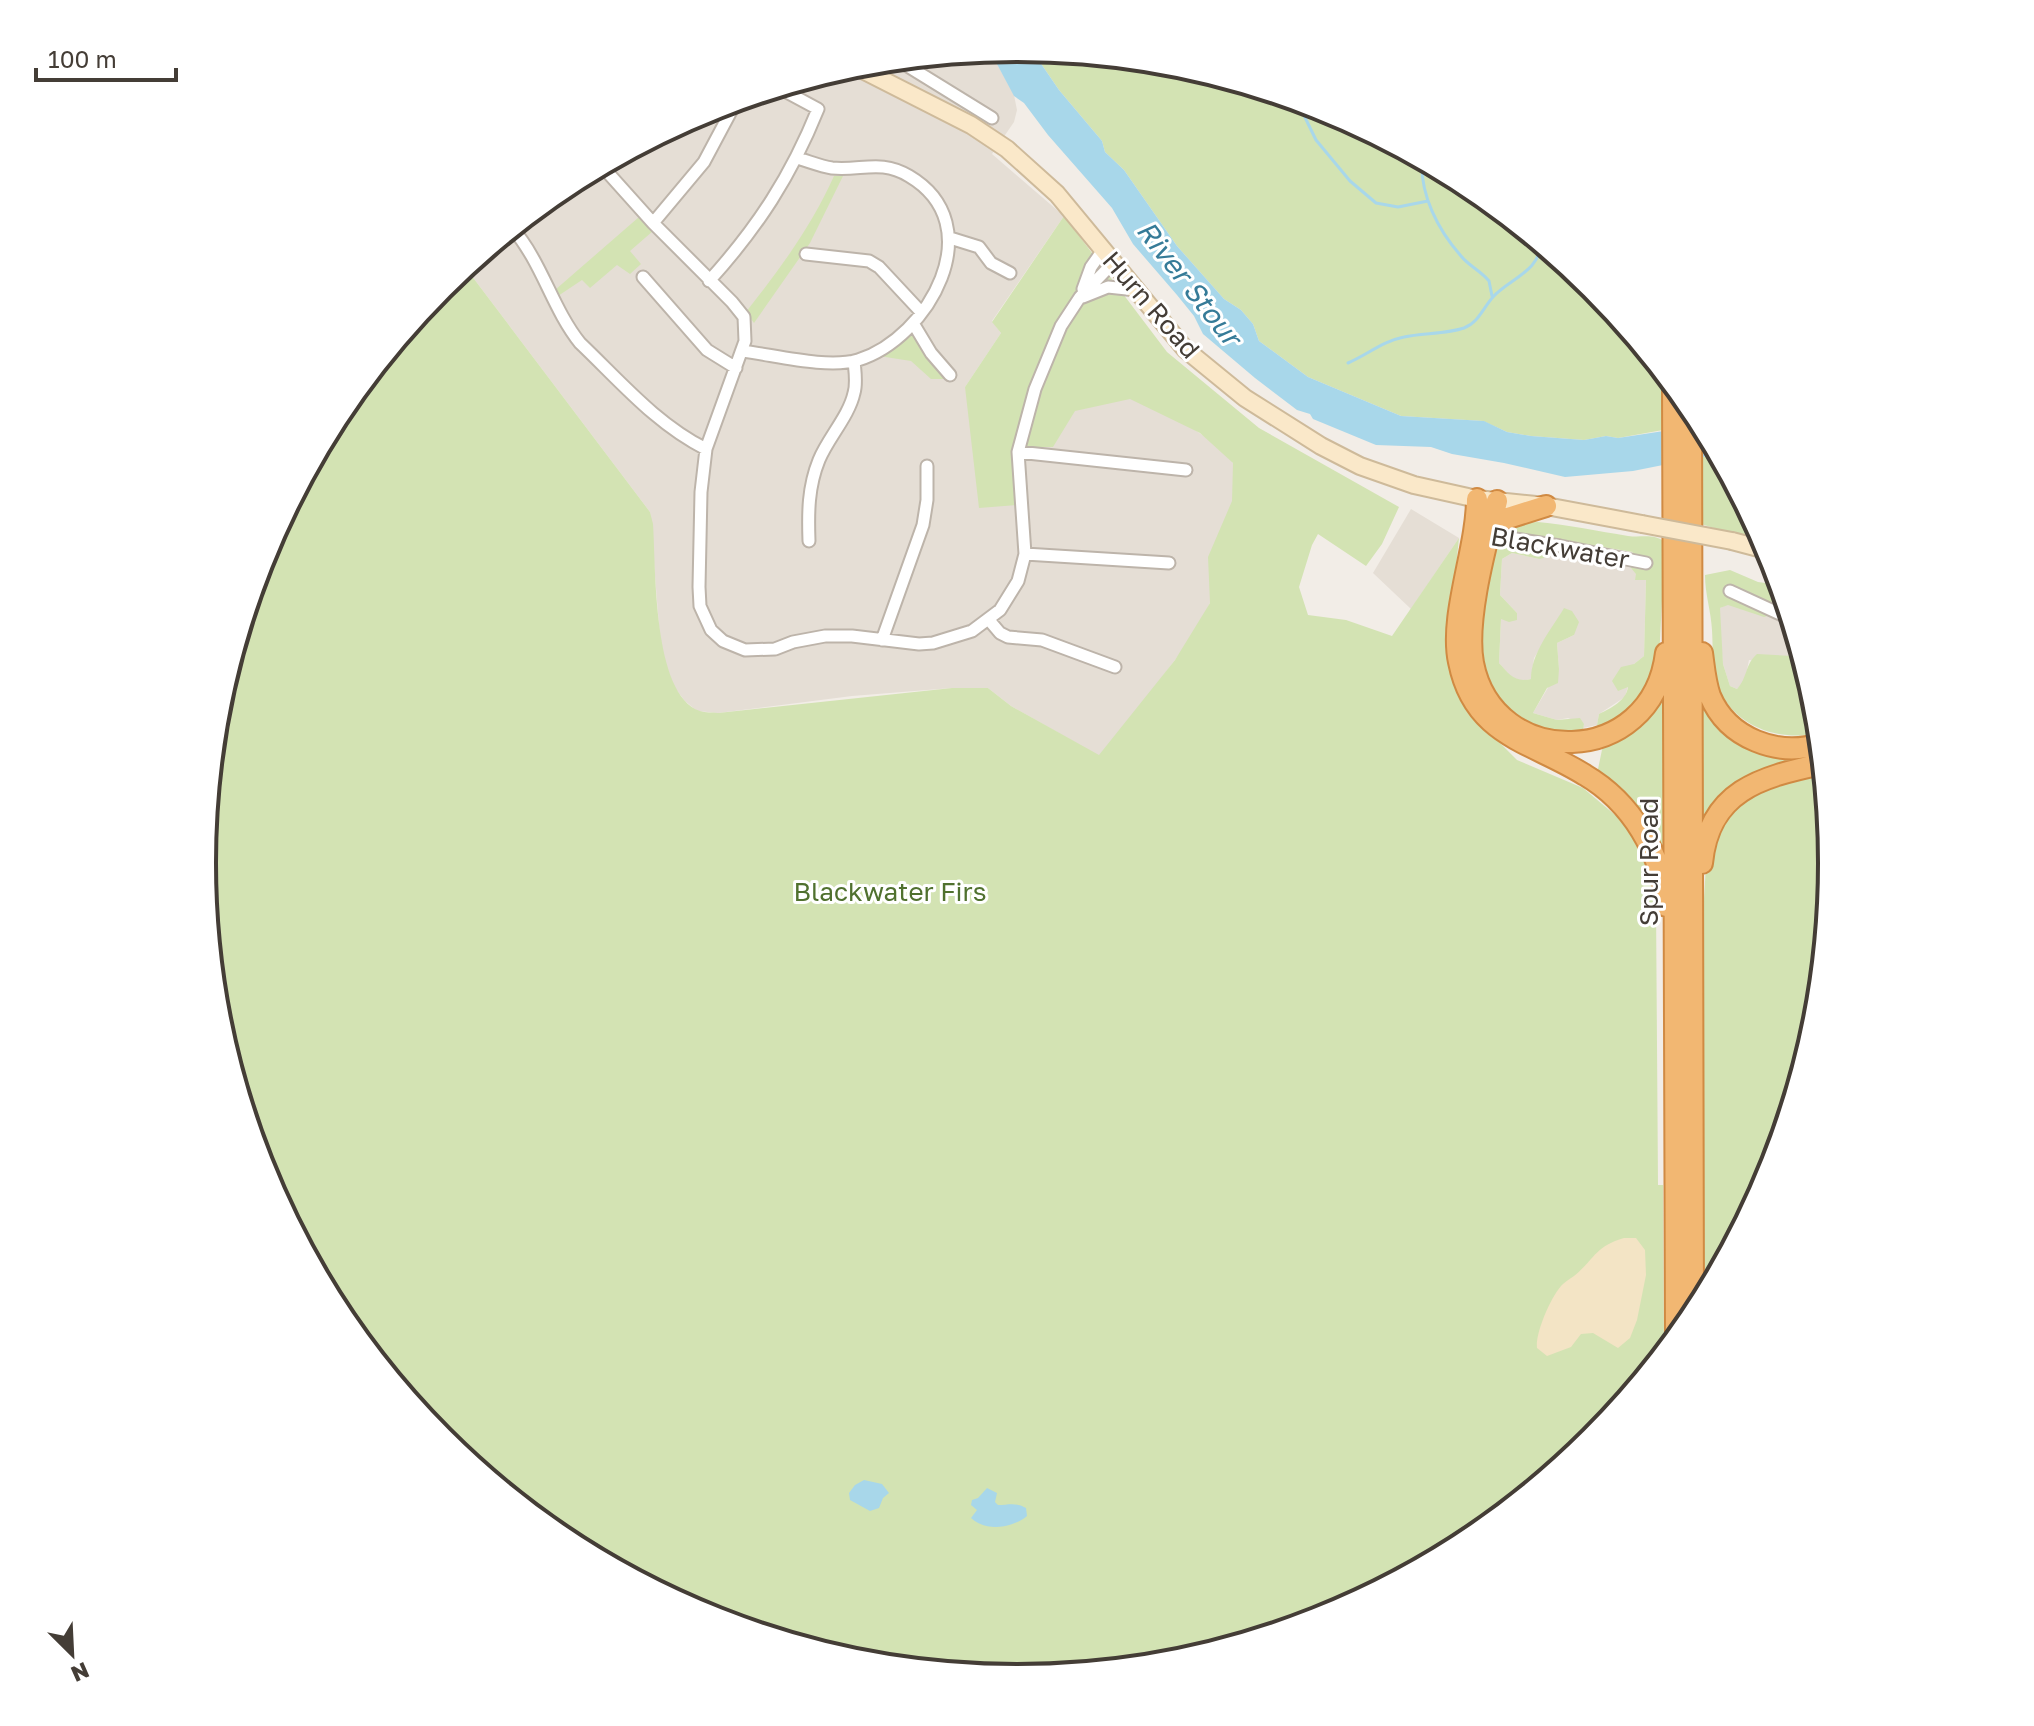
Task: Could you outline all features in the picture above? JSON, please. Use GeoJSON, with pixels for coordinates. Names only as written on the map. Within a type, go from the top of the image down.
{"type":"FeatureCollection","features":[{"type":"Feature","properties":{"kind":"highway","name":"Spur Road"},"geometry":{"type":"LineString","coordinates":[[1682,417],[1693,953],[1693,1292]]}},
{"type":"Feature","properties":{"kind":"highway"},"geometry":{"type":"LineString","coordinates":[[1487,500],[1471,638],[1477,677],[1486,696],[1502,716],[1520,728],[1549,739],[1574,743],[1620,730],[1639,715],[1654,695],[1663,674],[1684,584]]}},
{"type":"Feature","properties":{"kind":"highway"},"geometry":{"type":"LineString","coordinates":[[1485,530],[1546,506]]}},
{"type":"Feature","properties":{"kind":"highway"},"geometry":{"type":"LineString","coordinates":[[1485,530],[1457,630],[1458,661],[1467,688],[1482,714],[1503,734],[1588,776],[1611,794],[1634,820],[1650,846],[1662,880],[1675,965]]}},
{"type":"Feature","properties":{"kind":"highway"},"geometry":{"type":"LineString","coordinates":[[1684,584],[1710,696],[1724,717],[1742,734],[1771,747],[1809,746]]}},
{"type":"Feature","properties":{"kind":"highway","name":"Spur Road"},"geometry":{"type":"LineString","coordinates":[[1676,1318],[1675,965],[1684,584]]}},
{"type":"Feature","properties":{"kind":"highway"},"geometry":{"type":"LineString","coordinates":[[1693,953],[1703,850],[1719,813],[1735,795],[1754,782],[1812,767]]}},
{"type":"Feature","properties":{"kind":"main road","name":"Hurn Road"},"geometry":{"type":"LineString","coordinates":[[873,75],[971,125],[1007,149],[1057,194],[1185,349],[1245,398],[1360,466],[1414,485],[1487,500],[1546,506],[1753,546]]}},
{"type":"Feature","properties":{"kind":"street"},"geometry":{"type":"LineString","coordinates":[[913,69],[992,118]]}},
{"type":"Feature","properties":{"kind":"street"},"geometry":{"type":"LineString","coordinates":[[709,281],[741,247],[770,207],[797,158],[818,109],[792,95]]}},
{"type":"Feature","properties":{"kind":"street"},"geometry":{"type":"LineString","coordinates":[[653,223],[704,162],[728,116]]}},
{"type":"Feature","properties":{"kind":"street"},"geometry":{"type":"LineString","coordinates":[[742,351],[834,363],[854,361],[884,348],[913,323],[942,277],[950,238],[946,220],[933,197],[904,173],[872,165],[835,168],[797,158]]}},
{"type":"Feature","properties":{"kind":"street"},"geometry":{"type":"LineString","coordinates":[[611,173],[653,223],[744,317],[746,335],[742,351],[706,449],[701,492],[700,606],[714,633],[732,646],[753,650],[775,649],[825,636],[933,643],[972,631],[989,620],[1008,600],[1018,581],[1025,554],[1018,452],[1035,389],[1061,326],[1108,256]]}},
{"type":"Feature","properties":{"kind":"street"},"geometry":{"type":"LineString","coordinates":[[518,237],[535,259],[565,322],[580,343],[678,436],[706,449]]}},
{"type":"Feature","properties":{"kind":"street"},"geometry":{"type":"LineString","coordinates":[[950,238],[979,247],[991,263],[1010,273]]}},
{"type":"Feature","properties":{"kind":"street"},"geometry":{"type":"LineString","coordinates":[[806,254],[869,261],[879,267],[921,312]]}},
{"type":"Feature","properties":{"kind":"street"},"geometry":{"type":"LineString","coordinates":[[643,277],[707,350],[736,368]]}},
{"type":"Feature","properties":{"kind":"street"},"geometry":{"type":"LineString","coordinates":[[1080,297],[1108,287],[1136,290]]}},
{"type":"Feature","properties":{"kind":"street"},"geometry":{"type":"LineString","coordinates":[[913,323],[931,353],[950,375]]}},
{"type":"Feature","properties":{"kind":"street"},"geometry":{"type":"LineString","coordinates":[[809,541],[808,505],[812,481],[827,444],[853,398],[856,384],[854,361]]}},
{"type":"Feature","properties":{"kind":"street"},"geometry":{"type":"LineString","coordinates":[[1018,452],[1186,470]]}},
{"type":"Feature","properties":{"kind":"street"},"geometry":{"type":"LineString","coordinates":[[882,640],[923,525],[927,466]]}},
{"type":"Feature","properties":{"kind":"street","name":"Blackwater"},"geometry":{"type":"LineString","coordinates":[[1485,530],[1646,563]]}},
{"type":"Feature","properties":{"kind":"street"},"geometry":{"type":"LineString","coordinates":[[1025,554],[1169,563]]}},
{"type":"Feature","properties":{"kind":"street"},"geometry":{"type":"LineString","coordinates":[[1730,591],[1777,613]]}},
{"type":"Feature","properties":{"kind":"street"},"geometry":{"type":"LineString","coordinates":[[989,620],[1008,637],[1042,640],[1115,667]]}},
{"type":"Feature","properties":{"kind":"shaded area"},"geometry":{"type":"Polygon","coordinates":[[[996,63],[1014,95],[1017,110],[1014,122],[992,154],[1064,216],[992,321],[1001,333],[965,387],[1018,452],[1035,389],[1136,391],[1225,450],[1236,468],[1236,488],[1210,603],[1196,632],[1099,756],[1011,706],[988,688],[852,696],[718,713],[697,711],[674,687],[661,651],[650,512],[472,277],[529,228],[572,197],[617,169],[710,123],[810,89],[861,77],[965,64],[996,63]]]}},
{"type":"Feature","properties":{"kind":"shaded area"},"geometry":{"type":"Polygon","coordinates":[[[1411,509],[1459,538],[1411,609],[1373,573],[1411,509]]]}},
{"type":"Feature","properties":{"kind":"shaded area"},"geometry":{"type":"Polygon","coordinates":[[[1546,538],[1633,552],[1626,562],[1646,579],[1644,656],[1634,664],[1625,697],[1599,714],[1597,725],[1583,728],[1584,724],[1568,718],[1557,720],[1533,713],[1559,669],[1557,643],[1574,635],[1564,609],[1534,658],[1531,679],[1521,681],[1511,677],[1499,663],[1501,619],[1517,613],[1500,595],[1502,559],[1512,553],[1539,559],[1546,538]]]}},
{"type":"Feature","properties":{"kind":"shaded area"},"geometry":{"type":"Polygon","coordinates":[[[1728,604],[1745,610],[1777,613],[1794,668],[1792,665],[1749,660],[1745,680],[1737,689],[1730,686],[1723,664],[1720,608],[1728,604]]]}},
{"type":"Feature","properties":{"kind":"green space"},"geometry":{"type":"Polygon","coordinates":[[[1040,63],[1122,69],[1173,77],[1224,89],[1324,123],[1418,169],[1505,228],[1545,261],[1619,335],[1662,389],[1663,430],[1584,440],[1531,436],[1507,432],[1483,421],[1401,416],[1308,377],[1259,341],[1253,324],[1241,310],[1224,299],[1177,246],[1124,170],[1105,152],[1102,141],[1040,63]]]}},
{"type":"Feature","properties":{"kind":"green space"},"geometry":{"type":"Polygon","coordinates":[[[834,176],[843,176],[810,243],[754,323],[746,312],[794,247],[834,176]]]}},
{"type":"Feature","properties":{"kind":"green space","name":"Blackwater Firs"},"geometry":{"type":"Polygon","coordinates":[[[1064,216],[1167,352],[1259,428],[1399,507],[1382,544],[1366,566],[1318,534],[1299,587],[1308,615],[1346,620],[1392,636],[1459,538],[1447,652],[1472,715],[1517,760],[1583,788],[1627,825],[1640,845],[1656,904],[1658,1185],[1663,1185],[1664,1335],[1619,1391],[1583,1429],[1505,1498],[1417,1557],[1324,1603],[1274,1621],[1173,1649],[1122,1657],[1017,1664],[912,1657],[861,1649],[810,1637],[710,1603],[616,1557],[572,1529],[489,1465],[451,1429],[415,1391],[351,1308],[323,1263],[277,1170],[243,1070],[231,1019],[223,968],[216,863],[223,758],[231,707],[243,656],[277,556],[323,462],[351,418],[415,335],[472,277],[650,512],[665,656],[673,681],[684,700],[700,711],[718,713],[952,688],[988,688],[1011,706],[1099,755],[1175,660],[1210,603],[1208,557],[1232,501],[1233,463],[1200,433],[1130,399],[1075,411],[1053,447],[1014,447],[1017,505],[979,508],[965,387],[1001,333],[992,322],[1064,216]]]}},
{"type":"Feature","properties":{"kind":"green space"},"geometry":{"type":"Polygon","coordinates":[[[639,217],[653,231],[630,251],[641,264],[630,274],[617,265],[590,288],[582,280],[558,296],[555,290],[639,217]]]}},
{"type":"Feature","properties":{"kind":"green space"},"geometry":{"type":"Polygon","coordinates":[[[912,329],[949,379],[931,379],[911,361],[879,356],[912,329]]]}},
{"type":"Feature","properties":{"kind":"green space"},"geometry":{"type":"Polygon","coordinates":[[[1707,456],[1711,463],[1749,539],[1701,524],[1699,458],[1707,456]]]}},
{"type":"Feature","properties":{"kind":"green space"},"geometry":{"type":"Polygon","coordinates":[[[1538,522],[1652,537],[1665,542],[1659,659],[1651,680],[1638,700],[1602,728],[1597,725],[1599,714],[1613,707],[1627,692],[1628,687],[1618,691],[1612,681],[1621,667],[1634,664],[1644,656],[1646,580],[1635,580],[1636,574],[1626,562],[1633,552],[1547,538],[1551,552],[1548,557],[1539,559],[1512,553],[1502,559],[1500,595],[1517,613],[1517,620],[1509,622],[1501,619],[1499,663],[1516,679],[1531,679],[1534,660],[1548,633],[1564,608],[1572,611],[1579,622],[1574,635],[1557,643],[1558,683],[1547,688],[1533,713],[1557,720],[1580,718],[1584,724],[1583,730],[1557,734],[1531,724],[1498,696],[1482,664],[1482,608],[1496,545],[1510,524],[1538,522]]]}},
{"type":"Feature","properties":{"kind":"green space"},"geometry":{"type":"Polygon","coordinates":[[[1730,570],[1767,583],[1777,613],[1764,617],[1728,605],[1720,608],[1723,664],[1730,686],[1737,689],[1757,654],[1791,656],[1807,734],[1787,735],[1756,727],[1731,708],[1722,695],[1714,667],[1705,575],[1730,570]]]}},
{"type":"Feature","properties":{"kind":"green space"},"geometry":{"type":"Polygon","coordinates":[[[1665,686],[1669,870],[1597,774],[1603,745],[1665,686]]]}},
{"type":"Feature","properties":{"kind":"green space"},"geometry":{"type":"Polygon","coordinates":[[[1701,687],[1740,739],[1809,747],[1811,758],[1778,766],[1701,841],[1701,687]]]}},
{"type":"Feature","properties":{"kind":"green space"},"geometry":{"type":"Polygon","coordinates":[[[1812,772],[1818,863],[1816,915],[1803,1019],[1791,1070],[1757,1170],[1704,1274],[1697,1016],[1706,865],[1720,818],[1743,794],[1812,772]]]}},
{"type":"Feature","properties":{"kind":"sand"},"geometry":{"type":"Polygon","coordinates":[[[1624,1238],[1636,1238],[1645,1250],[1646,1275],[1630,1338],[1618,1348],[1593,1333],[1581,1334],[1571,1347],[1547,1356],[1537,1348],[1537,1341],[1554,1296],[1601,1249],[1624,1238]]]}},
{"type":"Feature","properties":{"kind":"water","name":"River Stour"},"geometry":{"type":"Polygon","coordinates":[[[996,63],[1040,63],[1102,141],[1105,152],[1124,170],[1177,246],[1224,299],[1241,310],[1253,324],[1259,341],[1308,377],[1401,416],[1484,421],[1507,432],[1531,436],[1584,440],[1689,427],[1707,456],[1633,471],[1565,477],[1431,447],[1376,445],[1313,419],[1255,378],[1203,334],[1194,316],[1133,244],[1112,208],[1024,103],[1014,96],[996,63]]]}},
{"type":"Feature","properties":{"kind":"water"},"geometry":{"type":"Polygon","coordinates":[[[864,1480],[882,1484],[889,1493],[879,1508],[870,1511],[850,1500],[849,1493],[864,1480]]]}},
{"type":"Feature","properties":{"kind":"water"},"geometry":{"type":"Polygon","coordinates":[[[987,1488],[997,1493],[995,1502],[998,1505],[1022,1506],[1026,1508],[1027,1516],[999,1527],[984,1525],[971,1518],[977,1510],[971,1505],[972,1500],[987,1488]]]}},
{"type":"Feature","properties":{"kind":"waterway"},"geometry":{"type":"LineString","coordinates":[[1304,116],[1316,140],[1350,181],[1376,203],[1398,207],[1428,201]]}},
{"type":"Feature","properties":{"kind":"waterway"},"geometry":{"type":"LineString","coordinates":[[1422,172],[1427,199],[1438,223],[1461,256],[1489,281],[1492,296]]}},
{"type":"Feature","properties":{"kind":"waterway"},"geometry":{"type":"LineString","coordinates":[[1348,363],[1396,339],[1464,328],[1477,318],[1499,291],[1523,274],[1538,255]]}}]}
